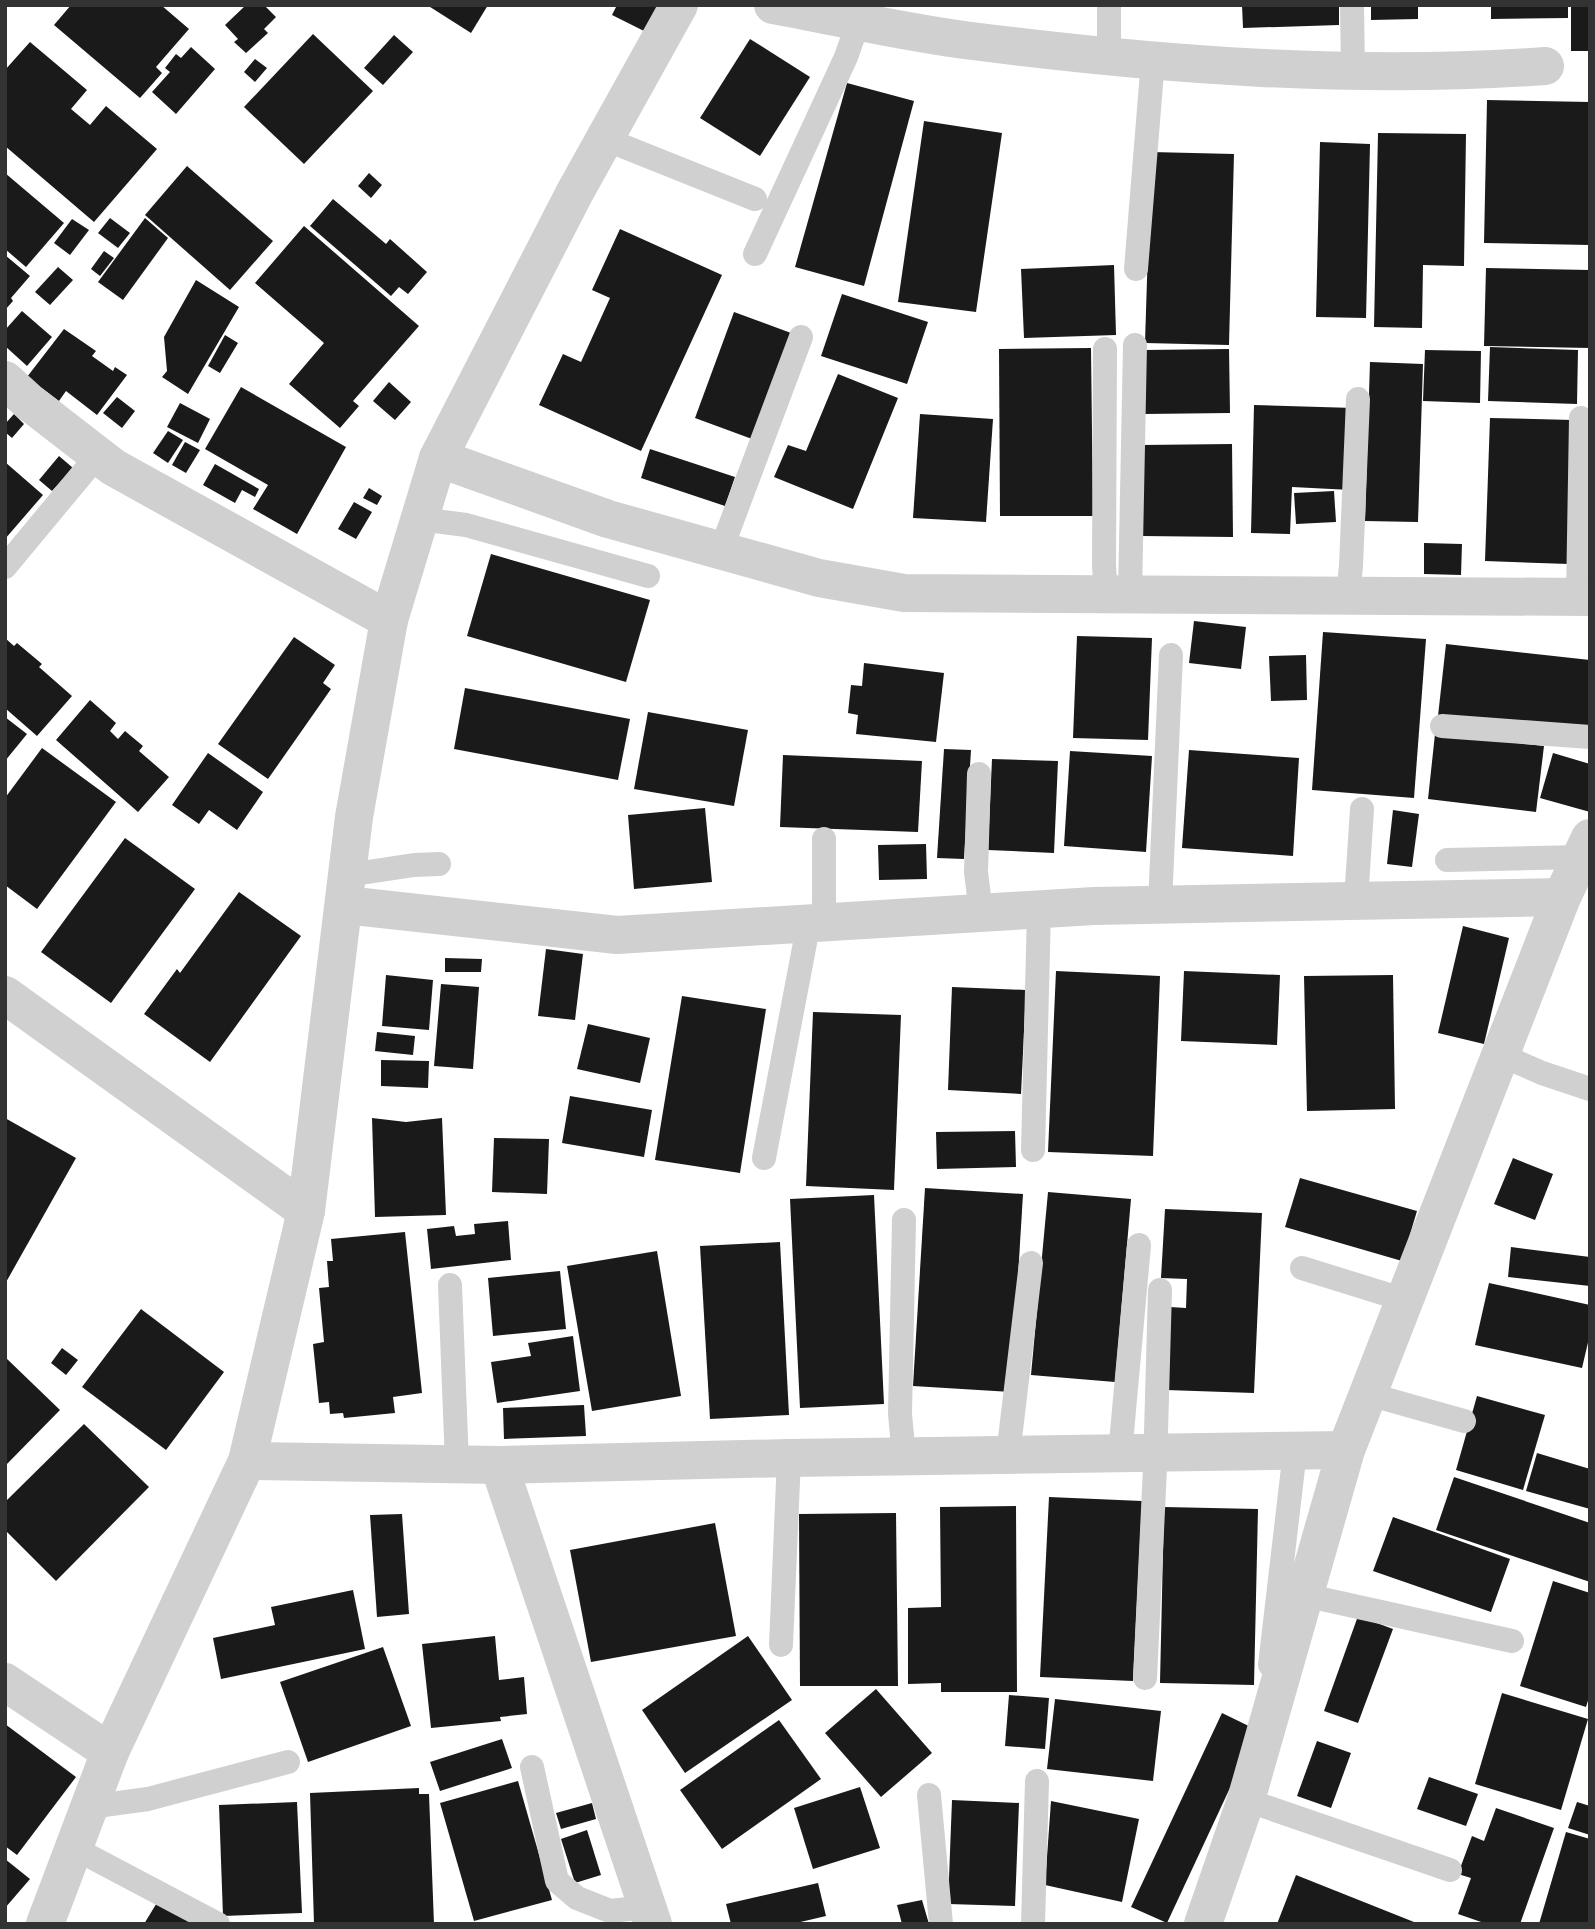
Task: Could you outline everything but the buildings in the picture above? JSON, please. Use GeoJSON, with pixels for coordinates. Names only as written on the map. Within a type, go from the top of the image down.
{"type":"FeatureCollection","features":[{"type":"Feature","properties":{"kind":"street"},"geometry":{"type":"LineString","coordinates":[[45,1924],[110,1752],[247,1461],[306,1211],[354,817],[389,620],[438,458],[575,192],[679,5]]}},
{"type":"Feature","properties":{"kind":"street"},"geometry":{"type":"LineString","coordinates":[[773,5],[970,41],[1203,64],[1353,70],[1487,70],[1545,66]]}},
{"type":"Feature","properties":{"kind":"street"},"geometry":{"type":"LineString","coordinates":[[5,380],[113,467],[389,620]]}},
{"type":"Feature","properties":{"kind":"street"},"geometry":{"type":"LineString","coordinates":[[438,458],[608,519],[820,578],[904,593],[1584,597]]}},
{"type":"Feature","properties":{"kind":"street"},"geometry":{"type":"LineString","coordinates":[[1203,1924],[1246,1800],[1346,1450],[1562,897],[1585,848]]}},
{"type":"Feature","properties":{"kind":"street"},"geometry":{"type":"LineString","coordinates":[[346,890],[617,934],[1160,905],[1562,897]]}},
{"type":"Feature","properties":{"kind":"street"},"geometry":{"type":"LineString","coordinates":[[5,995],[306,1211]]}},
{"type":"Feature","properties":{"kind":"street"},"geometry":{"type":"LineString","coordinates":[[247,1461],[499,1465],[1346,1450]]}},
{"type":"Feature","properties":{"kind":"street"},"geometry":{"type":"LineString","coordinates":[[499,1465],[650,1915]]}},
{"type":"Feature","properties":{"kind":"street"},"geometry":{"type":"LineString","coordinates":[[5,1682],[110,1752]]}},
{"type":"Feature","properties":{"kind":"lane"},"geometry":{"type":"LineString","coordinates":[[1109,5],[1109,55]]}},
{"type":"Feature","properties":{"kind":"lane"},"geometry":{"type":"LineString","coordinates":[[1352,5],[1353,70]]}},
{"type":"Feature","properties":{"kind":"lane"},"geometry":{"type":"LineString","coordinates":[[755,254],[846,57],[859,20]]}},
{"type":"Feature","properties":{"kind":"lane"},"geometry":{"type":"LineString","coordinates":[[1136,269],[1153,60]]}},
{"type":"Feature","properties":{"kind":"lane"},"geometry":{"type":"LineString","coordinates":[[605,139],[755,199]]}},
{"type":"Feature","properties":{"kind":"lane"},"geometry":{"type":"LineString","coordinates":[[721,550],[801,337]]}},
{"type":"Feature","properties":{"kind":"lane"},"geometry":{"type":"LineString","coordinates":[[1118,595],[1135,345]]}},
{"type":"Feature","properties":{"kind":"lane"},"geometry":{"type":"LineString","coordinates":[[1105,349],[1104,566],[1118,595]]}},
{"type":"Feature","properties":{"kind":"lane"},"geometry":{"type":"LineString","coordinates":[[1348,596],[1357,399]]}},
{"type":"Feature","properties":{"kind":"lane"},"geometry":{"type":"LineString","coordinates":[[1581,418],[1584,597]]}},
{"type":"Feature","properties":{"kind":"lane"},"geometry":{"type":"LineString","coordinates":[[5,567],[98,456]]}},
{"type":"Feature","properties":{"kind":"lane"},"geometry":{"type":"LineString","coordinates":[[420,519],[466,525],[648,576]]}},
{"type":"Feature","properties":{"kind":"lane"},"geometry":{"type":"LineString","coordinates":[[1160,905],[1171,655]]}},
{"type":"Feature","properties":{"kind":"lane"},"geometry":{"type":"LineString","coordinates":[[1442,726],[1590,737]]}},
{"type":"Feature","properties":{"kind":"lane"},"geometry":{"type":"LineString","coordinates":[[979,774],[976,872],[981,913]]}},
{"type":"Feature","properties":{"kind":"lane"},"geometry":{"type":"LineString","coordinates":[[1356,901],[1362,809]]}},
{"type":"Feature","properties":{"kind":"lane"},"geometry":{"type":"LineString","coordinates":[[764,1158],[803,956],[816,923],[824,839]]}},
{"type":"Feature","properties":{"kind":"lane"},"geometry":{"type":"LineString","coordinates":[[1447,860],[1585,848]]}},
{"type":"Feature","properties":{"kind":"lane"},"geometry":{"type":"LineString","coordinates":[[346,890],[414,865],[439,864]]}},
{"type":"Feature","properties":{"kind":"lane"},"geometry":{"type":"LineString","coordinates":[[1033,1150],[1039,910]]}},
{"type":"Feature","properties":{"kind":"lane"},"geometry":{"type":"LineString","coordinates":[[1501,1055],[1542,1073],[1590,1089]]}},
{"type":"Feature","properties":{"kind":"lane"},"geometry":{"type":"LineString","coordinates":[[904,1220],[900,1414],[904,1457]]}},
{"type":"Feature","properties":{"kind":"lane"},"geometry":{"type":"LineString","coordinates":[[1139,1245],[1138,1454],[1145,1678]]}},
{"type":"Feature","properties":{"kind":"lane"},"geometry":{"type":"LineString","coordinates":[[1008,1455],[1031,1263]]}},
{"type":"Feature","properties":{"kind":"lane"},"geometry":{"type":"LineString","coordinates":[[1302,1268],[1405,1300]]}},
{"type":"Feature","properties":{"kind":"lane"},"geometry":{"type":"LineString","coordinates":[[450,1285],[457,1464]]}},
{"type":"Feature","properties":{"kind":"lane"},"geometry":{"type":"LineString","coordinates":[[1138,1454],[1160,1290]]}},
{"type":"Feature","properties":{"kind":"lane"},"geometry":{"type":"LineString","coordinates":[[1368,1394],[1464,1421]]}},
{"type":"Feature","properties":{"kind":"lane"},"geometry":{"type":"LineString","coordinates":[[1269,1672],[1295,1451]]}},
{"type":"Feature","properties":{"kind":"lane"},"geometry":{"type":"LineString","coordinates":[[781,1645],[789,1458]]}},
{"type":"Feature","properties":{"kind":"lane"},"geometry":{"type":"LineString","coordinates":[[1304,1595],[1512,1641]]}},
{"type":"Feature","properties":{"kind":"lane"},"geometry":{"type":"LineString","coordinates":[[89,1807],[148,1799],[288,1762]]}},
{"type":"Feature","properties":{"kind":"lane"},"geometry":{"type":"LineString","coordinates":[[532,1767],[557,1881],[577,1898],[610,1911],[650,1915]]}},
{"type":"Feature","properties":{"kind":"lane"},"geometry":{"type":"LineString","coordinates":[[1033,1924],[1037,1781]]}},
{"type":"Feature","properties":{"kind":"lane"},"geometry":{"type":"LineString","coordinates":[[929,1795],[942,1924]]}},
{"type":"Feature","properties":{"kind":"lane"},"geometry":{"type":"LineString","coordinates":[[1246,1800],[1450,1870]]}},
{"type":"Feature","properties":{"kind":"lane"},"geometry":{"type":"LineString","coordinates":[[74,1848],[218,1924]]}}]}
